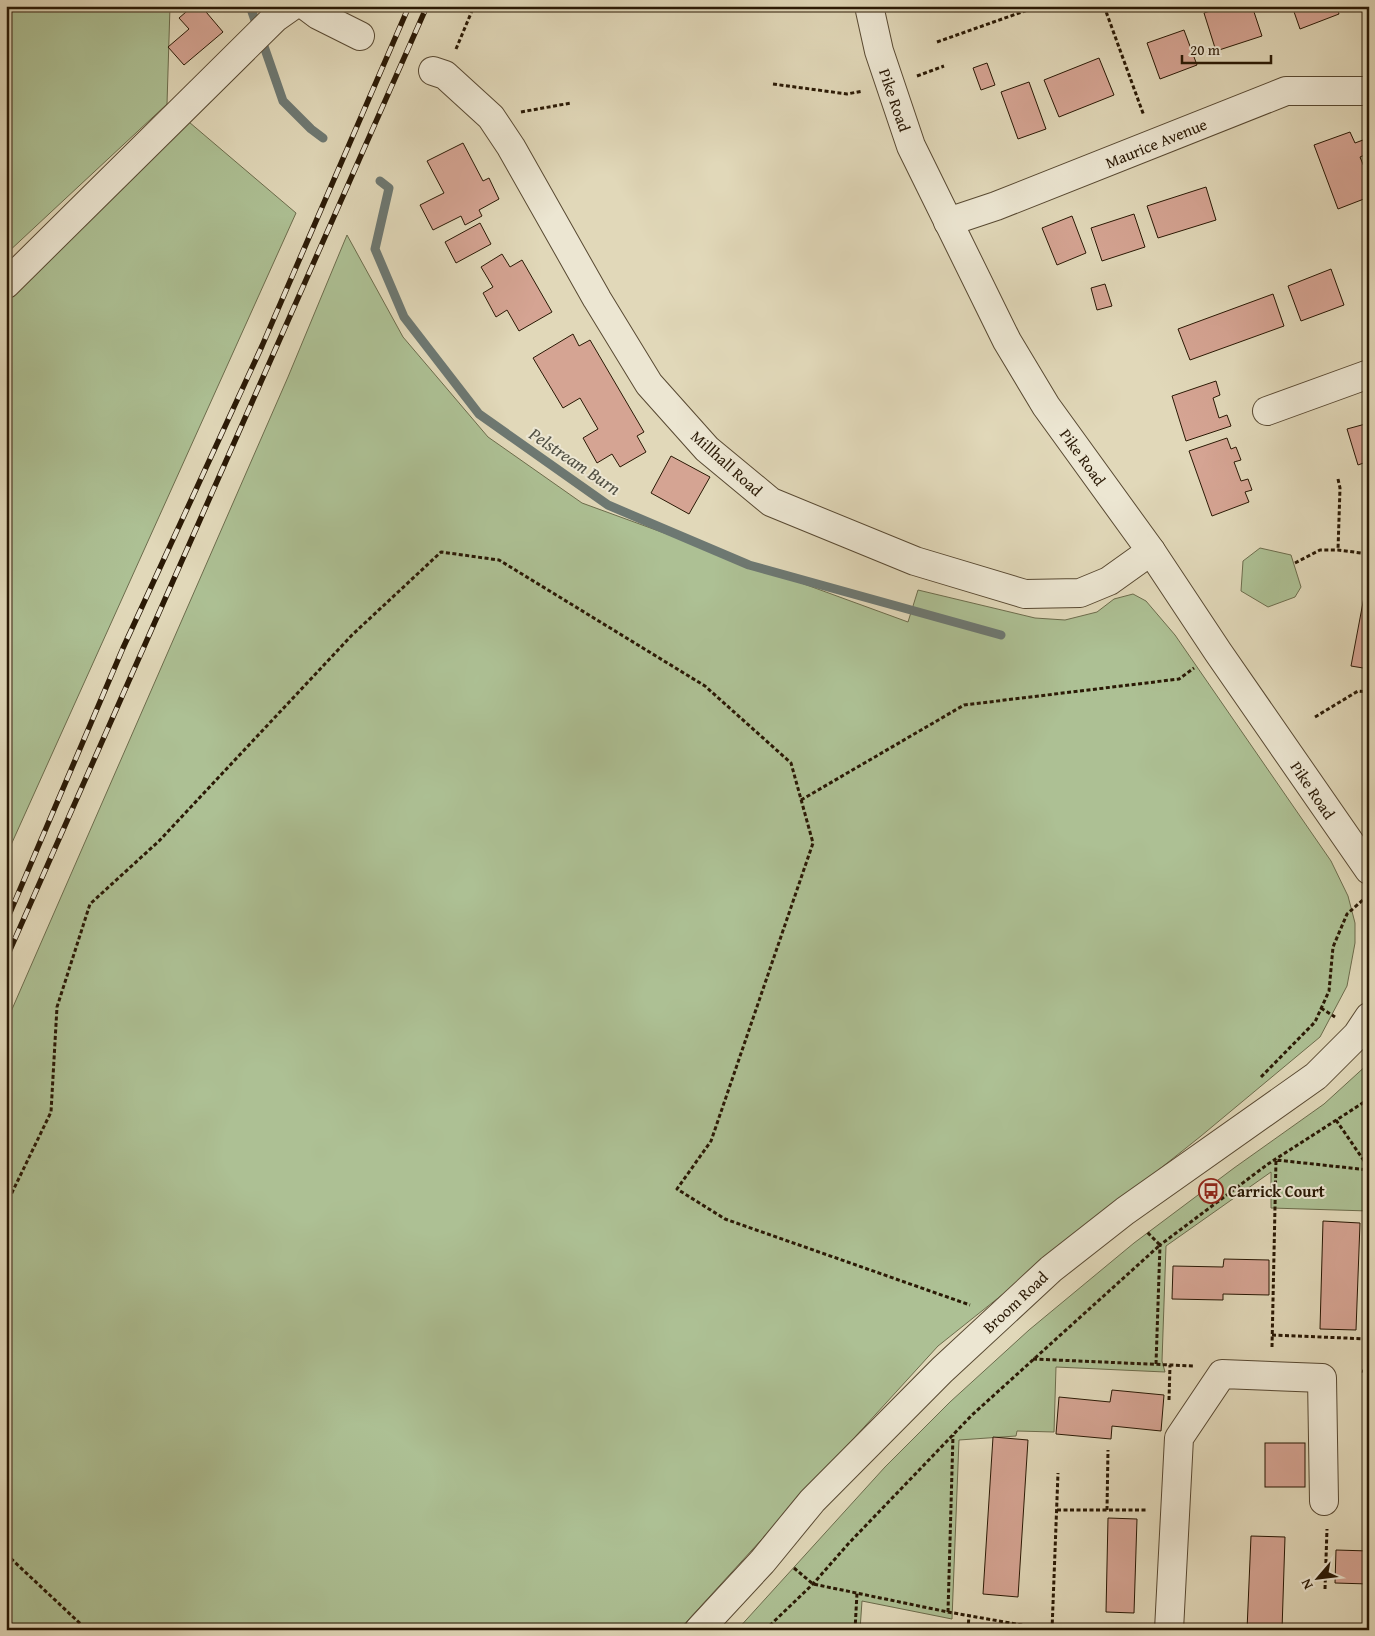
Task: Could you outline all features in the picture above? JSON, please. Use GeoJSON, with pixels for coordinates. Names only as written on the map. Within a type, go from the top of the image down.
{"type":"FeatureCollection","features":[{"type":"Feature","properties":{"kind":"street"},"geometry":{"type":"LineString","coordinates":[[306,6],[318,15],[360,36]]}},
{"type":"Feature","properties":{"kind":"street","name":"Pike Road"},"geometry":{"type":"LineString","coordinates":[[869,6],[879,51],[911,146],[1007,341],[1046,406],[1151,551],[1223,660],[1369,870]]}},
{"type":"Feature","properties":{"kind":"street"},"geometry":{"type":"LineString","coordinates":[[6,284],[251,42],[284,12]]}},
{"type":"Feature","properties":{"kind":"street","name":"Millhall Road"},"geometry":{"type":"LineString","coordinates":[[439,73],[491,117],[512,148],[596,299],[649,384],[707,448],[772,502],[915,561],[1025,594],[1080,593],[1109,581],[1151,551]]}},
{"type":"Feature","properties":{"kind":"street","name":"Maurice Avenue"},"geometry":{"type":"LineString","coordinates":[[948,222],[996,206],[1286,91],[1369,91]]}},
{"type":"Feature","properties":{"kind":"street"},"geometry":{"type":"LineString","coordinates":[[1267,411],[1369,374]]}},
{"type":"Feature","properties":{"kind":"street","name":"Broom Road"},"geometry":{"type":"LineString","coordinates":[[699,1630],[762,1562],[812,1501],[942,1370],[1050,1269],[1125,1211],[1316,1076],[1357,1035],[1369,1017]]}},
{"type":"Feature","properties":{"kind":"street"},"geometry":{"type":"LineString","coordinates":[[1169,1630],[1179,1438],[1222,1374],[1322,1378],[1324,1501]]}},
{"type":"Feature","properties":{"kind":"path"},"geometry":{"type":"LineString","coordinates":[[439,73],[474,6]]}},
{"type":"Feature","properties":{"kind":"path"},"geometry":{"type":"LineString","coordinates":[[937,42],[1039,6]]}},
{"type":"Feature","properties":{"kind":"path"},"geometry":{"type":"LineString","coordinates":[[1104,6],[1154,143]]}},
{"type":"Feature","properties":{"kind":"path"},"geometry":{"type":"LineString","coordinates":[[773,84],[846,94],[890,85]]}},
{"type":"Feature","properties":{"kind":"path"},"geometry":{"type":"LineString","coordinates":[[491,117],[571,103]]}},
{"type":"Feature","properties":{"kind":"path"},"geometry":{"type":"LineString","coordinates":[[1338,479],[1340,488],[1338,550]]}},
{"type":"Feature","properties":{"kind":"path"},"geometry":{"type":"LineString","coordinates":[[1295,563],[1320,550],[1369,554]]}},
{"type":"Feature","properties":{"kind":"path"},"geometry":{"type":"LineString","coordinates":[[6,1205],[51,1112],[57,1007],[90,904],[160,841],[352,636],[441,552],[499,560],[705,686],[791,763],[813,843],[711,1141],[677,1189],[725,1219],[1000,1316]]}},
{"type":"Feature","properties":{"kind":"path"},"geometry":{"type":"LineString","coordinates":[[801,800],[964,705],[1179,679]]}},
{"type":"Feature","properties":{"kind":"path"},"geometry":{"type":"LineString","coordinates":[[1315,717],[1358,691],[1369,692]]}},
{"type":"Feature","properties":{"kind":"path"},"geometry":{"type":"LineString","coordinates":[[1347,914],[1369,894]]}},
{"type":"Feature","properties":{"kind":"path"},"geometry":{"type":"LineString","coordinates":[[1156,1364],[1160,1245],[1268,1164],[1369,1099]]}},
{"type":"Feature","properties":{"kind":"path"},"geometry":{"type":"LineString","coordinates":[[1336,1120],[1369,1169]]}},
{"type":"Feature","properties":{"kind":"path"},"geometry":{"type":"LineString","coordinates":[[1276,1160],[1369,1169]]}},
{"type":"Feature","properties":{"kind":"path"},"geometry":{"type":"LineString","coordinates":[[1272,1377],[1276,1160]]}},
{"type":"Feature","properties":{"kind":"path"},"geometry":{"type":"LineString","coordinates":[[1272,1335],[1369,1339]]}},
{"type":"Feature","properties":{"kind":"path"},"geometry":{"type":"LineString","coordinates":[[1032,1359],[1196,1366]]}},
{"type":"Feature","properties":{"kind":"path"},"geometry":{"type":"LineString","coordinates":[[1168,1408],[1170,1365]]}},
{"type":"Feature","properties":{"kind":"path"},"geometry":{"type":"LineString","coordinates":[[1362,1371],[1369,1372]]}},
{"type":"Feature","properties":{"kind":"path"},"geometry":{"type":"LineString","coordinates":[[948,1612],[953,1434]]}},
{"type":"Feature","properties":{"kind":"path"},"geometry":{"type":"LineString","coordinates":[[1107,1510],[1108,1450]]}},
{"type":"Feature","properties":{"kind":"path"},"geometry":{"type":"LineString","coordinates":[[794,1568],[813,1584],[948,1612],[1051,1630],[1058,1473]]}},
{"type":"Feature","properties":{"kind":"path"},"geometry":{"type":"LineString","coordinates":[[1324,1501],[1328,1516],[1325,1589]]}},
{"type":"Feature","properties":{"kind":"path"},"geometry":{"type":"LineString","coordinates":[[1057,1510],[1176,1510]]}},
{"type":"Feature","properties":{"kind":"path"},"geometry":{"type":"LineString","coordinates":[[6,1554],[87,1630]]}},
{"type":"Feature","properties":{"kind":"path"},"geometry":{"type":"LineString","coordinates":[[856,1630],[857,1592]]}},
{"type":"Feature","properties":{"kind":"path"},"geometry":{"type":"LineString","coordinates":[[968,1630],[969,1615]]}},
{"type":"Feature","properties":{"kind":"green space"},"geometry":{"type":"Polygon","coordinates":[[[6,6],[170,6],[167,104],[6,254],[6,6]]]}},
{"type":"Feature","properties":{"kind":"green space"},"geometry":{"type":"Polygon","coordinates":[[[189,122],[296,213],[6,856],[6,296],[189,122]]]}},
{"type":"Feature","properties":{"kind":"green space"},"geometry":{"type":"Polygon","coordinates":[[[347,235],[403,337],[488,437],[582,503],[908,622],[918,590],[1035,618],[1065,620],[1097,612],[1114,599],[1133,594],[1146,601],[1175,635],[1331,861],[1348,896],[1355,923],[1355,943],[1347,986],[1320,1037],[1201,1136],[938,1346],[679,1630],[6,1630],[6,1023],[288,377],[347,235]]]}},
{"type":"Feature","properties":{"kind":"green space"},"geometry":{"type":"Polygon","coordinates":[[[1260,548],[1291,555],[1301,587],[1295,597],[1268,607],[1241,591],[1243,561],[1260,548]]]}},
{"type":"Feature","properties":{"kind":"green space"},"geometry":{"type":"Polygon","coordinates":[[[1369,1063],[1369,1211],[1271,1208],[1271,1172],[1166,1246],[1162,1361],[1165,1372],[1056,1367],[1054,1432],[1017,1431],[1016,1436],[959,1440],[952,1619],[862,1601],[860,1630],[774,1628],[773,1630],[737,1630],[885,1467],[950,1402],[1029,1330],[1134,1243],[1324,1104],[1369,1063]]]}},
{"type":"Feature","properties":{"kind":"building"},"geometry":{"type":"Polygon","coordinates":[[[193,6],[201,6],[223,32],[184,65],[168,47],[189,29],[179,18],[193,6]]]}},
{"type":"Feature","properties":{"kind":"building"},"geometry":{"type":"Polygon","coordinates":[[[1226,6],[1252,6],[1262,36],[1216,51],[1204,13],[1226,6]]]}},
{"type":"Feature","properties":{"kind":"building"},"geometry":{"type":"Polygon","coordinates":[[[1292,6],[1336,6],[1339,14],[1300,29],[1292,6]]]}},
{"type":"Feature","properties":{"kind":"building"},"geometry":{"type":"Polygon","coordinates":[[[1184,30],[1197,65],[1160,79],[1147,43],[1184,30]]]}},
{"type":"Feature","properties":{"kind":"building"},"geometry":{"type":"Polygon","coordinates":[[[1099,58],[1114,95],[1059,117],[1044,80],[1099,58]]]}},
{"type":"Feature","properties":{"kind":"building"},"geometry":{"type":"Polygon","coordinates":[[[987,63],[995,85],[981,90],[973,68],[987,63]]]}},
{"type":"Feature","properties":{"kind":"building"},"geometry":{"type":"Polygon","coordinates":[[[1029,82],[1046,129],[1018,139],[1001,92],[1029,82]]]}},
{"type":"Feature","properties":{"kind":"building"},"geometry":{"type":"Polygon","coordinates":[[[1350,132],[1355,143],[1363,140],[1367,154],[1360,157],[1367,174],[1369,173],[1369,197],[1338,209],[1314,145],[1350,132]]]}},
{"type":"Feature","properties":{"kind":"building"},"geometry":{"type":"Polygon","coordinates":[[[463,143],[483,181],[489,178],[499,199],[479,210],[482,216],[465,225],[461,216],[433,230],[420,205],[444,193],[427,161],[463,143]]]}},
{"type":"Feature","properties":{"kind":"building"},"geometry":{"type":"Polygon","coordinates":[[[1206,187],[1216,220],[1158,238],[1147,206],[1206,187]]]}},
{"type":"Feature","properties":{"kind":"building"},"geometry":{"type":"Polygon","coordinates":[[[1134,214],[1145,247],[1102,261],[1091,228],[1134,214]]]}},
{"type":"Feature","properties":{"kind":"building"},"geometry":{"type":"Polygon","coordinates":[[[1072,216],[1086,253],[1057,265],[1042,228],[1072,216]]]}},
{"type":"Feature","properties":{"kind":"building"},"geometry":{"type":"Polygon","coordinates":[[[480,223],[491,244],[456,263],[445,242],[480,223]]]}},
{"type":"Feature","properties":{"kind":"building"},"geometry":{"type":"Polygon","coordinates":[[[502,254],[510,267],[522,260],[552,312],[519,331],[507,310],[496,317],[483,293],[493,287],[481,267],[502,254]]]}},
{"type":"Feature","properties":{"kind":"building"},"geometry":{"type":"Polygon","coordinates":[[[1331,269],[1344,305],[1301,321],[1288,286],[1331,269]]]}},
{"type":"Feature","properties":{"kind":"building"},"geometry":{"type":"Polygon","coordinates":[[[1105,284],[1112,306],[1097,310],[1091,288],[1105,284]]]}},
{"type":"Feature","properties":{"kind":"building"},"geometry":{"type":"Polygon","coordinates":[[[1273,294],[1284,326],[1190,360],[1178,329],[1273,294]]]}},
{"type":"Feature","properties":{"kind":"building"},"geometry":{"type":"Polygon","coordinates":[[[573,334],[579,346],[590,340],[644,432],[637,436],[646,452],[620,467],[612,454],[597,463],[583,438],[598,429],[580,398],[563,408],[533,358],[573,334]]]}},
{"type":"Feature","properties":{"kind":"building"},"geometry":{"type":"Polygon","coordinates":[[[1216,381],[1220,395],[1213,398],[1219,418],[1227,415],[1231,426],[1186,441],[1172,396],[1216,381]]]}},
{"type":"Feature","properties":{"kind":"building"},"geometry":{"type":"Polygon","coordinates":[[[1369,423],[1369,461],[1358,465],[1347,429],[1369,423]]]}},
{"type":"Feature","properties":{"kind":"building"},"geometry":{"type":"Polygon","coordinates":[[[1227,438],[1231,449],[1236,447],[1241,460],[1234,462],[1241,481],[1248,479],[1252,490],[1245,492],[1249,502],[1212,516],[1189,451],[1227,438]]]}},
{"type":"Feature","properties":{"kind":"building"},"geometry":{"type":"Polygon","coordinates":[[[671,456],[710,477],[689,514],[651,493],[671,456]]]}},
{"type":"Feature","properties":{"kind":"building"},"geometry":{"type":"Polygon","coordinates":[[[1364,597],[1369,598],[1369,669],[1351,666],[1364,597]]]}},
{"type":"Feature","properties":{"kind":"building"},"geometry":{"type":"Polygon","coordinates":[[[1323,1221],[1360,1223],[1356,1330],[1320,1329],[1323,1221]]]}},
{"type":"Feature","properties":{"kind":"building"},"geometry":{"type":"Polygon","coordinates":[[[1224,1259],[1269,1260],[1269,1295],[1223,1294],[1223,1300],[1172,1299],[1173,1266],[1223,1267],[1224,1259]]]}},
{"type":"Feature","properties":{"kind":"building"},"geometry":{"type":"Polygon","coordinates":[[[1112,1390],[1164,1395],[1161,1431],[1112,1426],[1111,1439],[1056,1434],[1059,1397],[1110,1402],[1112,1390]]]}},
{"type":"Feature","properties":{"kind":"building"},"geometry":{"type":"Polygon","coordinates":[[[993,1437],[1028,1440],[1018,1597],[983,1594],[993,1437]]]}},
{"type":"Feature","properties":{"kind":"building"},"geometry":{"type":"Polygon","coordinates":[[[1265,1443],[1305,1443],[1305,1487],[1265,1487],[1265,1443]]]}},
{"type":"Feature","properties":{"kind":"building"},"geometry":{"type":"Polygon","coordinates":[[[1108,1518],[1137,1519],[1134,1613],[1106,1612],[1108,1518]]]}},
{"type":"Feature","properties":{"kind":"building"},"geometry":{"type":"Polygon","coordinates":[[[1251,1536],[1285,1537],[1282,1630],[1247,1630],[1251,1536]]]}},
{"type":"Feature","properties":{"kind":"building"},"geometry":{"type":"Polygon","coordinates":[[[1336,1550],[1369,1551],[1369,1584],[1335,1583],[1336,1550]]]}},
{"type":"Feature","properties":{"kind":"waterway","name":"Pelstream Burn"},"geometry":{"type":"LineString","coordinates":[[250,6],[283,101],[311,129],[323,138]]}},
{"type":"Feature","properties":{"kind":"waterway","name":"Pelstream Burn"},"geometry":{"type":"LineString","coordinates":[[380,181],[389,188],[375,249],[404,317],[479,414],[608,505],[749,565],[1001,635]]}},
{"type":"Feature","properties":{"kind":"railway"},"geometry":{"type":"LineString","coordinates":[[6,922],[123,648],[262,346],[409,6]]}},
{"type":"Feature","properties":{"kind":"railway"},"geometry":{"type":"LineString","coordinates":[[6,959],[427,6]]}},
{"type":"Feature","properties":{"kind":"place","name":"Carrick Court"},"geometry":{"type":"Point","coordinates":[1211,1191]}}]}
